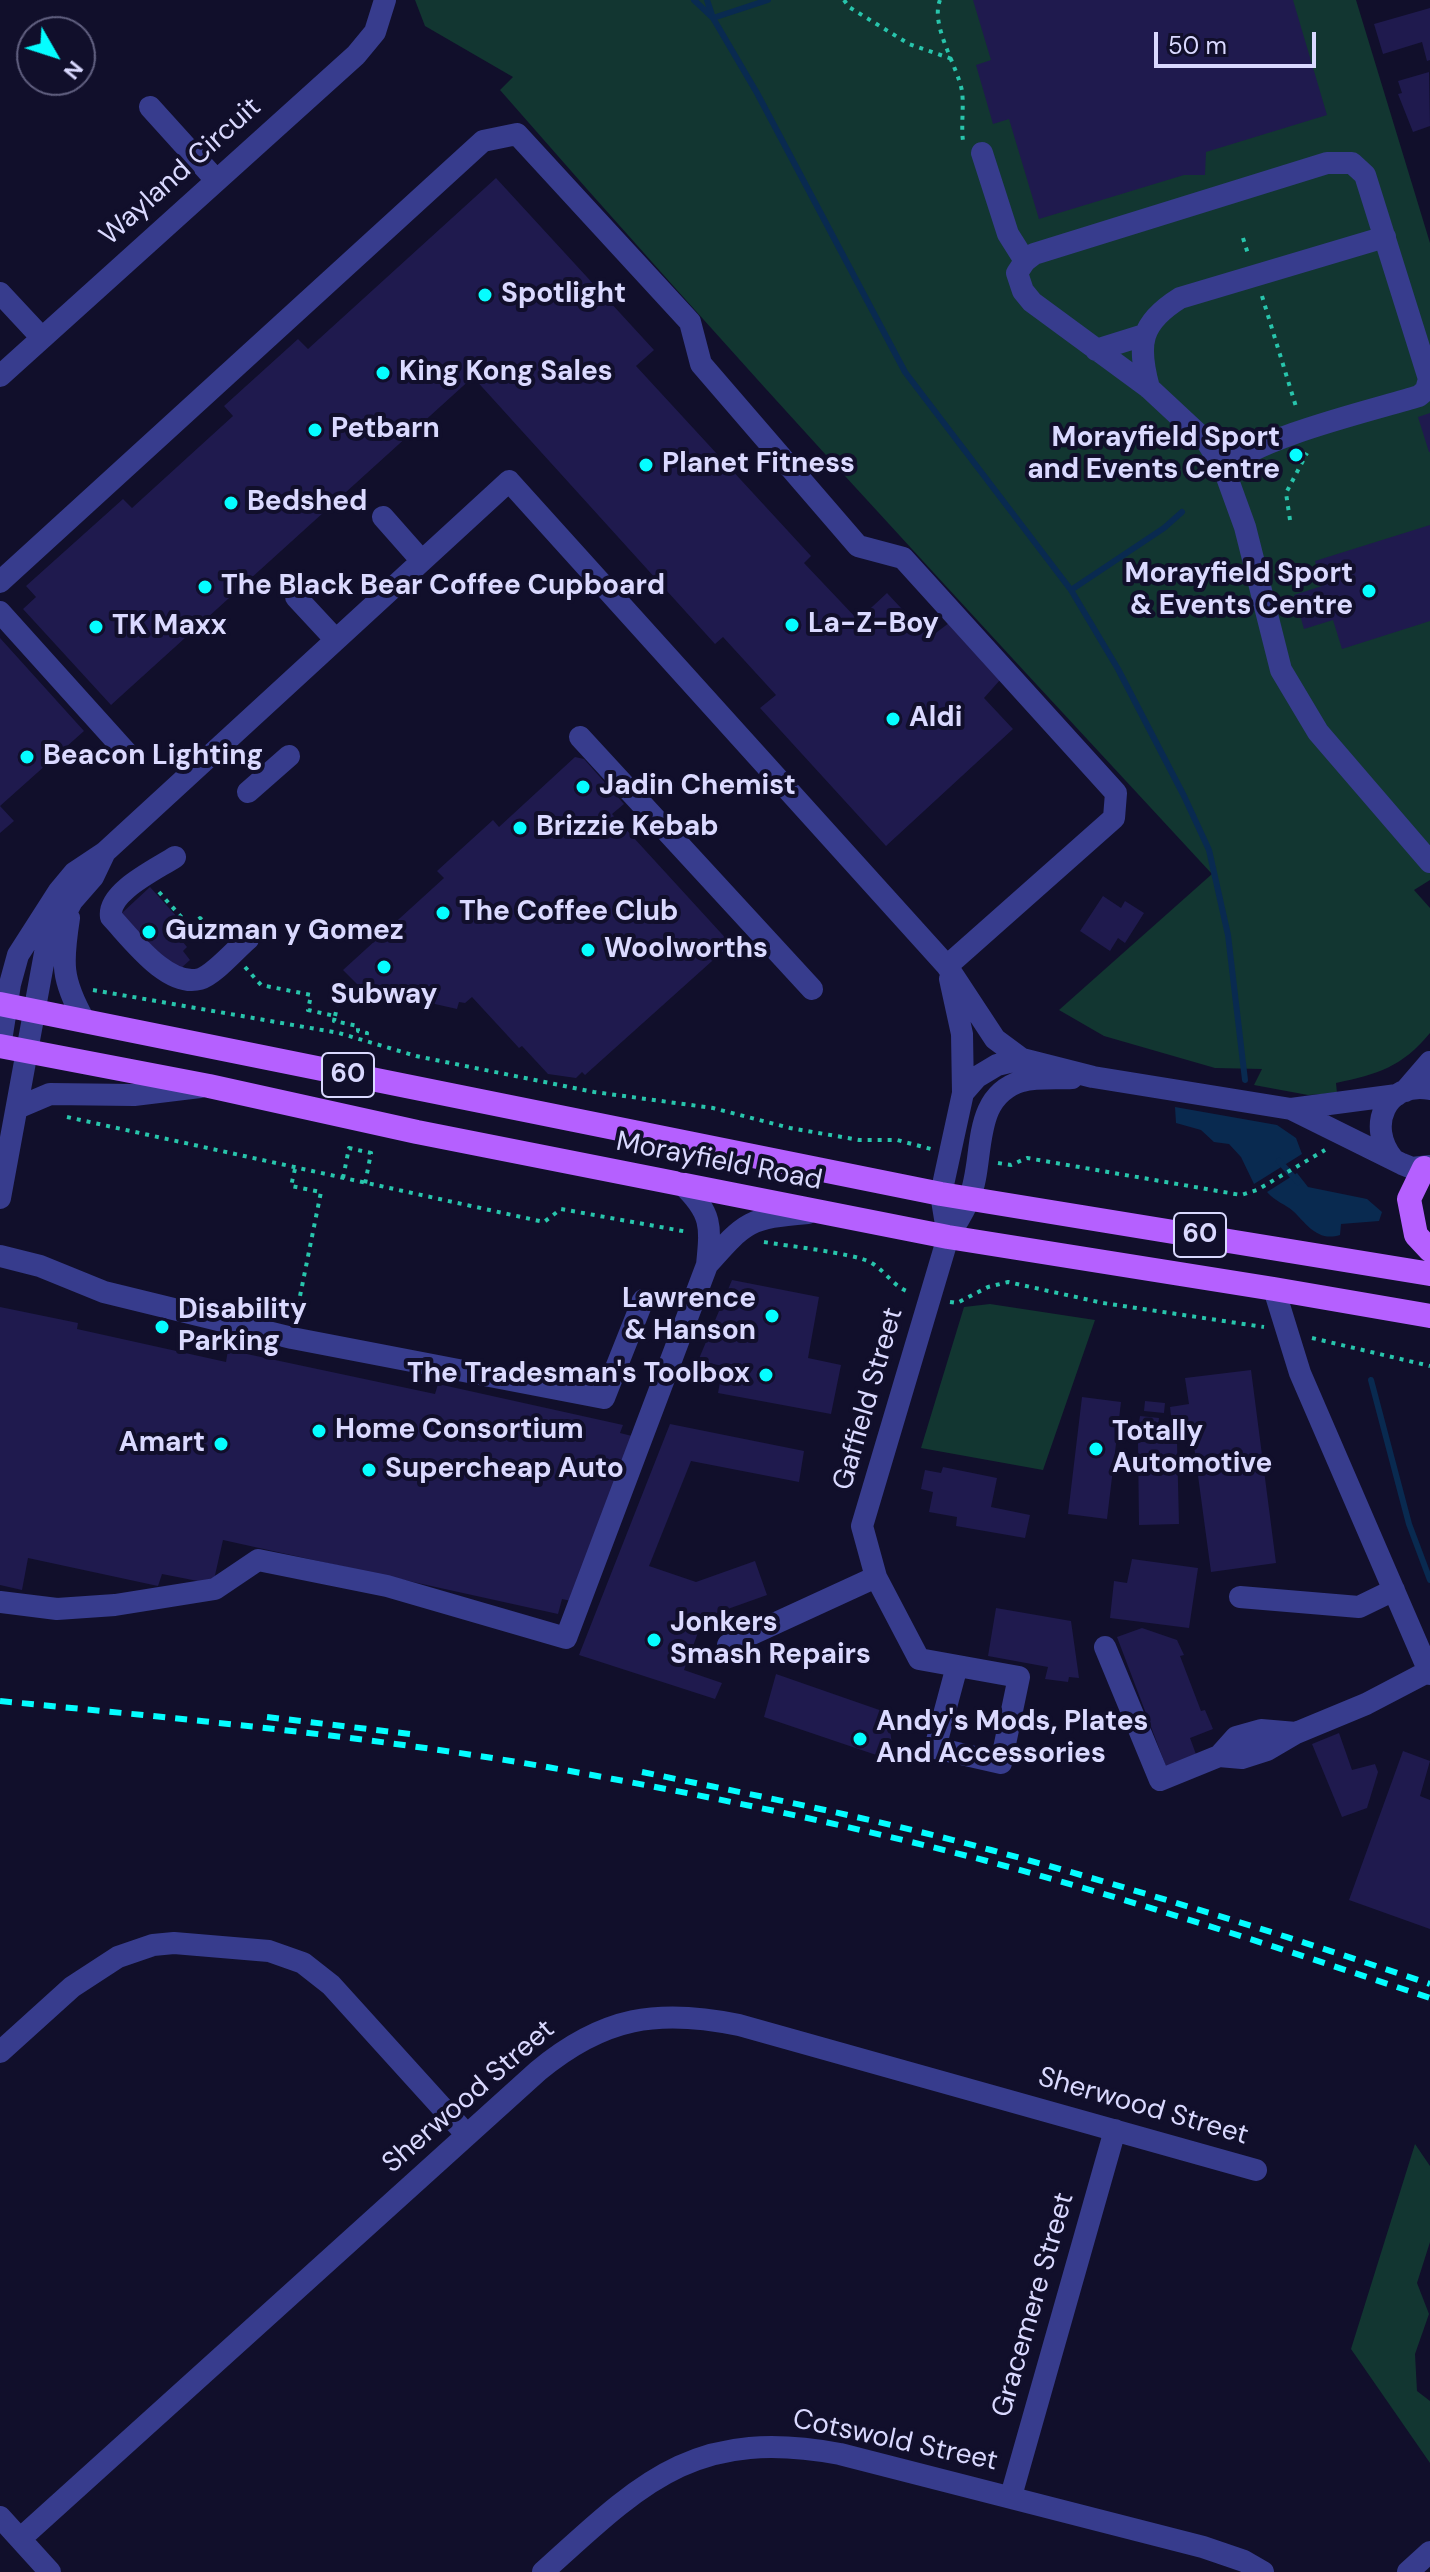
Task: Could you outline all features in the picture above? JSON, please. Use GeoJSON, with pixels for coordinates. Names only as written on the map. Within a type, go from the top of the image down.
{"type":"FeatureCollection","features":[{"type":"Feature","properties":{"kind":"main road","name":"Morayfield Road"},"geometry":{"type":"LineString","coordinates":[[4,1004],[941,1194],[1430,1274]]}},
{"type":"Feature","properties":{"kind":"main road","name":"Morayfield Road"},"geometry":{"type":"LineString","coordinates":[[0,1046],[948,1237],[1430,1316]]}},
{"type":"Feature","properties":{"kind":"main road"},"geometry":{"type":"LineString","coordinates":[[1427,1167],[1409,1199],[1416,1235],[1430,1250]]}},
{"type":"Feature","properties":{"kind":"street","name":"Wayland Circuit"},"geometry":{"type":"LineString","coordinates":[[0,376],[356,55],[375,32],[385,0]]}},
{"type":"Feature","properties":{"kind":"street"},"geometry":{"type":"LineString","coordinates":[[150,107],[216,180]]}},
{"type":"Feature","properties":{"kind":"street"},"geometry":{"type":"LineString","coordinates":[[0,582],[483,141],[517,134],[690,322],[701,364],[858,546],[903,558],[1116,793],[1114,818],[947,966]]}},
{"type":"Feature","properties":{"kind":"street"},"geometry":{"type":"LineString","coordinates":[[973,150],[1008,234],[1025,261]]}},
{"type":"Feature","properties":{"kind":"street"},"geometry":{"type":"LineString","coordinates":[[1224,469],[1246,453],[1419,396],[1426,390],[1429,379],[1365,175],[1360,167],[1352,163],[1327,163],[1034,254],[1017,273],[1023,291],[1032,302],[1149,388],[1207,442],[1224,469],[1245,527],[1281,670],[1318,732],[1430,862]]}},
{"type":"Feature","properties":{"kind":"street"},"geometry":{"type":"LineString","coordinates":[[1149,388],[1143,360],[1144,335],[1152,320],[1180,298],[1385,237]]}},
{"type":"Feature","properties":{"kind":"street"},"geometry":{"type":"LineString","coordinates":[[0,293],[42,338]]}},
{"type":"Feature","properties":{"kind":"street"},"geometry":{"type":"LineString","coordinates":[[1096,350],[1144,335]]}},
{"type":"Feature","properties":{"kind":"street"},"geometry":{"type":"LineString","coordinates":[[0,1046],[4,1004],[10,984],[9,958],[74,873],[104,853],[509,481],[947,966],[995,1039],[1022,1059],[1093,1077],[1291,1109],[1408,1166],[1427,1167]]}},
{"type":"Feature","properties":{"kind":"street"},"geometry":{"type":"LineString","coordinates":[[383,517],[421,560]]}},
{"type":"Feature","properties":{"kind":"street"},"geometry":{"type":"LineString","coordinates":[[296,597],[335,639]]}},
{"type":"Feature","properties":{"kind":"street"},"geometry":{"type":"LineString","coordinates":[[0,612],[127,753]]}},
{"type":"Feature","properties":{"kind":"street"},"geometry":{"type":"LineString","coordinates":[[580,737],[812,989]]}},
{"type":"Feature","properties":{"kind":"street"},"geometry":{"type":"LineString","coordinates":[[248,792],[289,756]]}},
{"type":"Feature","properties":{"kind":"street"},"geometry":{"type":"LineString","coordinates":[[0,1198],[45,953],[72,901],[93,877],[104,853]]}},
{"type":"Feature","properties":{"kind":"street"},"geometry":{"type":"LineString","coordinates":[[175,857],[123,891],[112,903],[111,917],[163,971],[171,975],[200,979],[240,946]]}},
{"type":"Feature","properties":{"kind":"street"},"geometry":{"type":"LineString","coordinates":[[72,901],[63,967],[70,993],[84,1020]]}},
{"type":"Feature","properties":{"kind":"street"},"geometry":{"type":"LineString","coordinates":[[947,966],[962,1034],[963,1093],[941,1194],[948,1237]]}},
{"type":"Feature","properties":{"kind":"street"},"geometry":{"type":"LineString","coordinates":[[963,1093],[977,1077],[997,1065],[1022,1059]]}},
{"type":"Feature","properties":{"kind":"street"},"geometry":{"type":"LineString","coordinates":[[1393,1159],[1381,1138],[1382,1114],[1430,1062]]}},
{"type":"Feature","properties":{"kind":"street"},"geometry":{"type":"LineString","coordinates":[[948,1237],[970,1198],[986,1114],[995,1099],[1008,1087],[1024,1080],[1093,1077]]}},
{"type":"Feature","properties":{"kind":"street"},"geometry":{"type":"LineString","coordinates":[[17,1108],[50,1094],[134,1095],[209,1086]]}},
{"type":"Feature","properties":{"kind":"street"},"geometry":{"type":"LineString","coordinates":[[1291,1109],[1401,1093],[1416,1088],[1430,1089]]}},
{"type":"Feature","properties":{"kind":"street"},"geometry":{"type":"LineString","coordinates":[[683,1185],[705,1210],[721,1236]]}},
{"type":"Feature","properties":{"kind":"street"},"geometry":{"type":"LineString","coordinates":[[0,1602],[57,1609],[115,1605],[215,1589],[258,1560],[387,1586],[566,1638],[707,1265],[721,1236],[768,1217],[821,1212]]}},
{"type":"Feature","properties":{"kind":"street","name":"Gaffield Street"},"geometry":{"type":"LineString","coordinates":[[948,1237],[862,1526],[876,1577],[919,1659],[957,1666]]}},
{"type":"Feature","properties":{"kind":"street"},"geometry":{"type":"LineString","coordinates":[[0,1256],[40,1266],[104,1292],[292,1338],[604,1398],[643,1300]]}},
{"type":"Feature","properties":{"kind":"street"},"geometry":{"type":"LineString","coordinates":[[1105,1647],[1160,1780],[1219,1756],[1242,1758],[1267,1750],[1296,1733],[1366,1704],[1430,1672],[1300,1373],[1274,1289]]}},
{"type":"Feature","properties":{"kind":"street"},"geometry":{"type":"LineString","coordinates":[[728,1645],[876,1577]]}},
{"type":"Feature","properties":{"kind":"street"},"geometry":{"type":"LineString","coordinates":[[1240,1597],[1359,1607],[1394,1590]]}},
{"type":"Feature","properties":{"kind":"street"},"geometry":{"type":"LineString","coordinates":[[957,1666],[1019,1677],[1001,1763],[935,1748],[957,1666]]}},
{"type":"Feature","properties":{"kind":"street"},"geometry":{"type":"LineString","coordinates":[[0,2052],[72,1987],[118,1957],[153,1945],[174,1943],[269,1951],[303,1963],[331,1985],[467,2135]]}},
{"type":"Feature","properties":{"kind":"street","name":"Sherwood Street"},"geometry":{"type":"LineString","coordinates":[[20,2539],[538,2071],[578,2041],[621,2023],[663,2016],[709,2019],[739,2025],[1256,2170]]}},
{"type":"Feature","properties":{"kind":"street","name":"Gracemere Street"},"geometry":{"type":"LineString","coordinates":[[1011,2496],[1115,2130]]}},
{"type":"Feature","properties":{"kind":"street","name":"Cotswold Street"},"geometry":{"type":"LineString","coordinates":[[543,2572],[606,2514],[658,2476],[705,2456],[734,2449],[785,2446],[814,2449],[1011,2496],[1225,2553],[1263,2572]]}},
{"type":"Feature","properties":{"kind":"street"},"geometry":{"type":"LineString","coordinates":[[0,2517],[50,2572]]}},
{"type":"Feature","properties":{"kind":"street"},"geometry":{"type":"LineString","coordinates":[[1408,2572],[1430,2552]]}},
{"type":"Feature","properties":{"kind":"path"},"geometry":{"type":"LineString","coordinates":[[844,0],[849,7],[909,44],[952,59]]}},
{"type":"Feature","properties":{"kind":"path"},"geometry":{"type":"LineString","coordinates":[[940,0],[939,21],[961,89],[973,150]]}},
{"type":"Feature","properties":{"kind":"path"},"geometry":{"type":"LineString","coordinates":[[1243,238],[1308,450],[1286,493],[1290,520]]}},
{"type":"Feature","properties":{"kind":"path"},"geometry":{"type":"LineString","coordinates":[[154,891],[156,889],[191,928],[200,918],[240,946],[261,985],[311,995],[308,1010],[335,1016]]}},
{"type":"Feature","properties":{"kind":"path"},"geometry":{"type":"LineString","coordinates":[[343,982],[334,1021],[358,1026],[358,1031],[367,1033],[366,1041]]}},
{"type":"Feature","properties":{"kind":"path"},"geometry":{"type":"LineString","coordinates":[[70,993],[83,994],[95,989],[339,1033],[416,1056],[594,1092],[713,1108],[790,1128],[859,1140],[897,1140],[950,1153]]}},
{"type":"Feature","properties":{"kind":"path"},"geometry":{"type":"LineString","coordinates":[[50,1094],[53,1111],[65,1117],[544,1222],[561,1209],[865,1260],[886,1274],[900,1290],[957,1303],[988,1287],[1008,1282],[1103,1303],[1288,1333],[1430,1366]]}},
{"type":"Feature","properties":{"kind":"path"},"geometry":{"type":"LineString","coordinates":[[342,1179],[349,1148],[371,1153],[365,1184]]}},
{"type":"Feature","properties":{"kind":"path"},"geometry":{"type":"LineString","coordinates":[[977,1158],[1011,1165],[1027,1158],[1241,1195],[1257,1190],[1317,1153]]}},
{"type":"Feature","properties":{"kind":"path"},"geometry":{"type":"LineString","coordinates":[[292,1338],[321,1192],[291,1186],[295,1169]]}},
{"type":"Feature","properties":{"kind":"green space"},"geometry":{"type":"Polygon","coordinates":[[[415,0],[1356,0],[1430,243],[1430,880],[1414,890],[1430,908],[1430,1033],[1420,1045],[1388,1067],[1336,1083],[1337,1093],[1308,1095],[1254,1085],[1262,1069],[1215,1068],[1104,1036],[1059,1010],[1212,874],[764,387],[500,90],[513,77],[425,26],[415,0]]]}},
{"type":"Feature","properties":{"kind":"green space"},"geometry":{"type":"Polygon","coordinates":[[[990,1304],[1095,1320],[1043,1470],[921,1448],[964,1307],[990,1304]]]}},
{"type":"Feature","properties":{"kind":"green space"},"geometry":{"type":"Polygon","coordinates":[[[1415,2144],[1430,2166],[1430,2242],[1417,2283],[1429,2314],[1415,2354],[1417,2391],[1430,2401],[1430,2463],[1351,2349],[1415,2144]]]}},
{"type":"Feature","properties":{"kind":"water"},"geometry":{"type":"Polygon","coordinates":[[[1175,1107],[1277,1125],[1296,1138],[1302,1154],[1254,1184],[1241,1157],[1229,1144],[1214,1142],[1201,1130],[1176,1123],[1175,1107]]]}},
{"type":"Feature","properties":{"kind":"water"},"geometry":{"type":"Polygon","coordinates":[[[1297,1173],[1308,1187],[1367,1199],[1382,1212],[1379,1221],[1341,1224],[1340,1235],[1332,1237],[1319,1234],[1267,1192],[1297,1173]]]}},
{"type":"Feature","properties":{"kind":"building"},"geometry":{"type":"Polygon","coordinates":[[[973,0],[1293,0],[1327,115],[1206,152],[1205,175],[1184,175],[1039,219],[1009,119],[993,124],[976,65],[991,60],[973,0]]]}},
{"type":"Feature","properties":{"kind":"building"},"geometry":{"type":"Polygon","coordinates":[[[1430,8],[1430,60],[1427,61],[1422,42],[1383,54],[1374,24],[1430,8]]]}},
{"type":"Feature","properties":{"kind":"building"},"geometry":{"type":"Polygon","coordinates":[[[1429,72],[1430,126],[1413,132],[1398,94],[1402,93],[1398,81],[1429,72]]]}},
{"type":"Feature","properties":{"kind":"building"},"geometry":{"type":"Polygon","coordinates":[[[496,178],[654,350],[636,366],[811,556],[804,563],[858,620],[887,593],[929,638],[949,623],[1000,680],[984,698],[1013,729],[886,846],[760,708],[776,695],[723,637],[715,644],[473,377],[111,705],[23,609],[36,597],[26,586],[123,499],[132,508],[233,416],[224,406],[298,339],[308,349],[496,178]]]}},
{"type":"Feature","properties":{"kind":"building"},"geometry":{"type":"Polygon","coordinates":[[[1430,413],[1430,452],[1429,452],[1418,417],[1430,413]]]}},
{"type":"Feature","properties":{"kind":"building","name":"Morayfield Sport & Events Centre"},"geometry":{"type":"Polygon","coordinates":[[[1430,525],[1430,621],[1342,649],[1333,620],[1304,629],[1294,595],[1322,586],[1315,561],[1430,525]]]}},
{"type":"Feature","properties":{"kind":"building"},"geometry":{"type":"Polygon","coordinates":[[[0,638],[84,731],[0,806],[0,638]]]}},
{"type":"Feature","properties":{"kind":"building","name":"Woolworths"},"geometry":{"type":"Polygon","coordinates":[[[575,757],[584,759],[624,804],[612,814],[731,944],[585,1075],[582,1072],[576,1078],[548,1074],[472,997],[465,1003],[459,1002],[457,1009],[360,987],[343,970],[444,878],[437,871],[493,820],[499,827],[575,757]]]}},
{"type":"Feature","properties":{"kind":"building"},"geometry":{"type":"Polygon","coordinates":[[[0,806],[14,821],[0,833],[0,806]]]}},
{"type":"Feature","properties":{"kind":"building","name":"Guzman y Gomez"},"geometry":{"type":"Polygon","coordinates":[[[150,887],[187,928],[178,936],[187,947],[183,951],[190,960],[179,970],[109,925],[150,887]]]}},
{"type":"Feature","properties":{"kind":"building"},"geometry":{"type":"Polygon","coordinates":[[[1103,896],[1121,908],[1125,901],[1144,913],[1125,943],[1118,938],[1110,951],[1080,931],[1103,896]]]}},
{"type":"Feature","properties":{"kind":"building"},"geometry":{"type":"Polygon","coordinates":[[[732,1280],[819,1297],[808,1358],[841,1365],[831,1414],[718,1393],[723,1366],[698,1361],[732,1280]]]}},
{"type":"Feature","properties":{"kind":"building"},"geometry":{"type":"Polygon","coordinates":[[[0,1307],[78,1323],[77,1329],[226,1362],[228,1350],[435,1394],[438,1384],[623,1425],[620,1433],[640,1438],[576,1602],[562,1599],[558,1614],[223,1540],[213,1584],[162,1574],[158,1586],[28,1558],[22,1590],[0,1585],[0,1307]]]}},
{"type":"Feature","properties":{"kind":"building"},"geometry":{"type":"Polygon","coordinates":[[[1251,1370],[1276,1563],[1211,1572],[1192,1431],[1173,1434],[1170,1407],[1189,1404],[1185,1378],[1251,1370]]]}},
{"type":"Feature","properties":{"kind":"building"},"geometry":{"type":"Polygon","coordinates":[[[1082,1397],[1121,1402],[1107,1519],[1068,1514],[1082,1397]]]}},
{"type":"Feature","properties":{"kind":"building"},"geometry":{"type":"Polygon","coordinates":[[[1145,1401],[1165,1403],[1164,1413],[1144,1411],[1145,1401]]]}},
{"type":"Feature","properties":{"kind":"building"},"geometry":{"type":"Polygon","coordinates":[[[1140,1416],[1159,1418],[1157,1438],[1137,1436],[1140,1416]]]}},
{"type":"Feature","properties":{"kind":"building"},"geometry":{"type":"Polygon","coordinates":[[[670,1424],[804,1451],[799,1482],[691,1461],[649,1566],[696,1582],[755,1561],[767,1595],[697,1620],[702,1622],[684,1670],[722,1683],[715,1699],[579,1655],[670,1424]]]}},
{"type":"Feature","properties":{"kind":"building"},"geometry":{"type":"Polygon","coordinates":[[[1138,1442],[1177,1442],[1179,1524],[1139,1525],[1138,1442]]]}},
{"type":"Feature","properties":{"kind":"building"},"geometry":{"type":"Polygon","coordinates":[[[943,1467],[997,1478],[991,1507],[1030,1515],[1025,1538],[956,1526],[957,1517],[929,1512],[933,1492],[921,1489],[925,1470],[941,1473],[943,1467]]]}},
{"type":"Feature","properties":{"kind":"building"},"geometry":{"type":"Polygon","coordinates":[[[1132,1559],[1198,1568],[1189,1628],[1110,1618],[1114,1581],[1127,1583],[1132,1559]]]}},
{"type":"Feature","properties":{"kind":"building"},"geometry":{"type":"Polygon","coordinates":[[[996,1608],[1071,1621],[1079,1678],[1069,1677],[1068,1682],[1045,1679],[1048,1667],[988,1656],[996,1608]]]}},
{"type":"Feature","properties":{"kind":"building"},"geometry":{"type":"Polygon","coordinates":[[[1142,1628],[1177,1640],[1201,1711],[1205,1710],[1213,1729],[1190,1738],[1197,1757],[1167,1769],[1117,1637],[1142,1628]]]}},
{"type":"Feature","properties":{"kind":"building","name":"Andy's Mods, Plates And Accessories"},"geometry":{"type":"Polygon","coordinates":[[[776,1674],[888,1713],[894,1761],[764,1717],[776,1674]]]}},
{"type":"Feature","properties":{"kind":"building"},"geometry":{"type":"Polygon","coordinates":[[[1339,1733],[1352,1770],[1375,1764],[1378,1772],[1367,1808],[1342,1817],[1312,1744],[1339,1733]]]}},
{"type":"Feature","properties":{"kind":"building"},"geometry":{"type":"Polygon","coordinates":[[[1403,1751],[1430,1761],[1420,1796],[1430,1800],[1430,1929],[1349,1900],[1403,1751]]]}},
{"type":"Feature","properties":{"kind":"waterway"},"geometry":{"type":"LineString","coordinates":[[694,0],[713,18],[757,93],[905,372],[1071,590],[1118,669],[1184,796],[1209,850],[1228,935],[1245,1080]]}},
{"type":"Feature","properties":{"kind":"waterway"},"geometry":{"type":"LineString","coordinates":[[707,0],[713,18],[768,0]]}},
{"type":"Feature","properties":{"kind":"waterway"},"geometry":{"type":"LineString","coordinates":[[1071,590],[1164,528],[1182,512]]}},
{"type":"Feature","properties":{"kind":"waterway"},"geometry":{"type":"LineString","coordinates":[[1279,1161],[1298,1182]]}},
{"type":"Feature","properties":{"kind":"waterway"},"geometry":{"type":"LineString","coordinates":[[1371,1380],[1409,1524],[1430,1580]]}},
{"type":"Feature","properties":{"kind":"railway"},"geometry":{"type":"LineString","coordinates":[[0,1701],[308,1733],[461,1753],[754,1807],[1043,1876],[1430,1998]]}},
{"type":"Feature","properties":{"kind":"railway"},"geometry":{"type":"LineString","coordinates":[[267,1717],[410,1734]]}},
{"type":"Feature","properties":{"kind":"railway"},"geometry":{"type":"LineString","coordinates":[[642,1772],[861,1818],[991,1850],[1212,1914],[1430,1984]]}},
{"type":"Feature","properties":{"kind":"place","name":"Spotlight"},"geometry":{"type":"Point","coordinates":[485,295]}},
{"type":"Feature","properties":{"kind":"place","name":"King Kong Sales"},"geometry":{"type":"Point","coordinates":[383,373]}},
{"type":"Feature","properties":{"kind":"place","name":"Petbarn"},"geometry":{"type":"Point","coordinates":[315,430]}},
{"type":"Feature","properties":{"kind":"place","name":"Morayfield Sport and Events Centre"},"geometry":{"type":"Point","coordinates":[1296,455]}},
{"type":"Feature","properties":{"kind":"place","name":"Planet Fitness"},"geometry":{"type":"Point","coordinates":[646,465]}},
{"type":"Feature","properties":{"kind":"place","name":"Bedshed"},"geometry":{"type":"Point","coordinates":[231,503]}},
{"type":"Feature","properties":{"kind":"place","name":"The Black Bear Coffee Cupboard"},"geometry":{"type":"Point","coordinates":[205,587]}},
{"type":"Feature","properties":{"kind":"place","name":"Morayfield Sport & Events Centre"},"geometry":{"type":"Point","coordinates":[1369,591]}},
{"type":"Feature","properties":{"kind":"place","name":"La-Z-Boy"},"geometry":{"type":"Point","coordinates":[792,625]}},
{"type":"Feature","properties":{"kind":"place","name":"TK Maxx"},"geometry":{"type":"Point","coordinates":[96,627]}},
{"type":"Feature","properties":{"kind":"place","name":"Aldi"},"geometry":{"type":"Point","coordinates":[893,719]}},
{"type":"Feature","properties":{"kind":"place","name":"Beacon Lighting"},"geometry":{"type":"Point","coordinates":[27,757]}},
{"type":"Feature","properties":{"kind":"place","name":"Jadin Chemist"},"geometry":{"type":"Point","coordinates":[583,787]}},
{"type":"Feature","properties":{"kind":"place","name":"Brizzie Kebab"},"geometry":{"type":"Point","coordinates":[520,828]}},
{"type":"Feature","properties":{"kind":"place","name":"The Coffee Club"},"geometry":{"type":"Point","coordinates":[443,913]}},
{"type":"Feature","properties":{"kind":"place","name":"Guzman y Gomez"},"geometry":{"type":"Point","coordinates":[149,932]}},
{"type":"Feature","properties":{"kind":"place","name":"Woolworths"},"geometry":{"type":"Point","coordinates":[588,950]}},
{"type":"Feature","properties":{"kind":"place","name":"Subway"},"geometry":{"type":"Point","coordinates":[384,967]}},
{"type":"Feature","properties":{"kind":"place","name":"Lawrence & Hanson"},"geometry":{"type":"Point","coordinates":[772,1316]}},
{"type":"Feature","properties":{"kind":"place","name":"Disability Parking"},"geometry":{"type":"Point","coordinates":[162,1327]}},
{"type":"Feature","properties":{"kind":"place","name":"The Tradesman's Toolbox"},"geometry":{"type":"Point","coordinates":[766,1375]}},
{"type":"Feature","properties":{"kind":"place","name":"Home Consortium"},"geometry":{"type":"Point","coordinates":[319,1431]}},
{"type":"Feature","properties":{"kind":"place","name":"Amart"},"geometry":{"type":"Point","coordinates":[221,1444]}},
{"type":"Feature","properties":{"kind":"place","name":"Totally Automotive"},"geometry":{"type":"Point","coordinates":[1096,1449]}},
{"type":"Feature","properties":{"kind":"place","name":"Supercheap Auto"},"geometry":{"type":"Point","coordinates":[369,1470]}},
{"type":"Feature","properties":{"kind":"place","name":"Jonkers Smash Repairs"},"geometry":{"type":"Point","coordinates":[654,1640]}},
{"type":"Feature","properties":{"kind":"place","name":"Andy's Mods, Plates And Accessories"},"geometry":{"type":"Point","coordinates":[860,1739]}}]}
